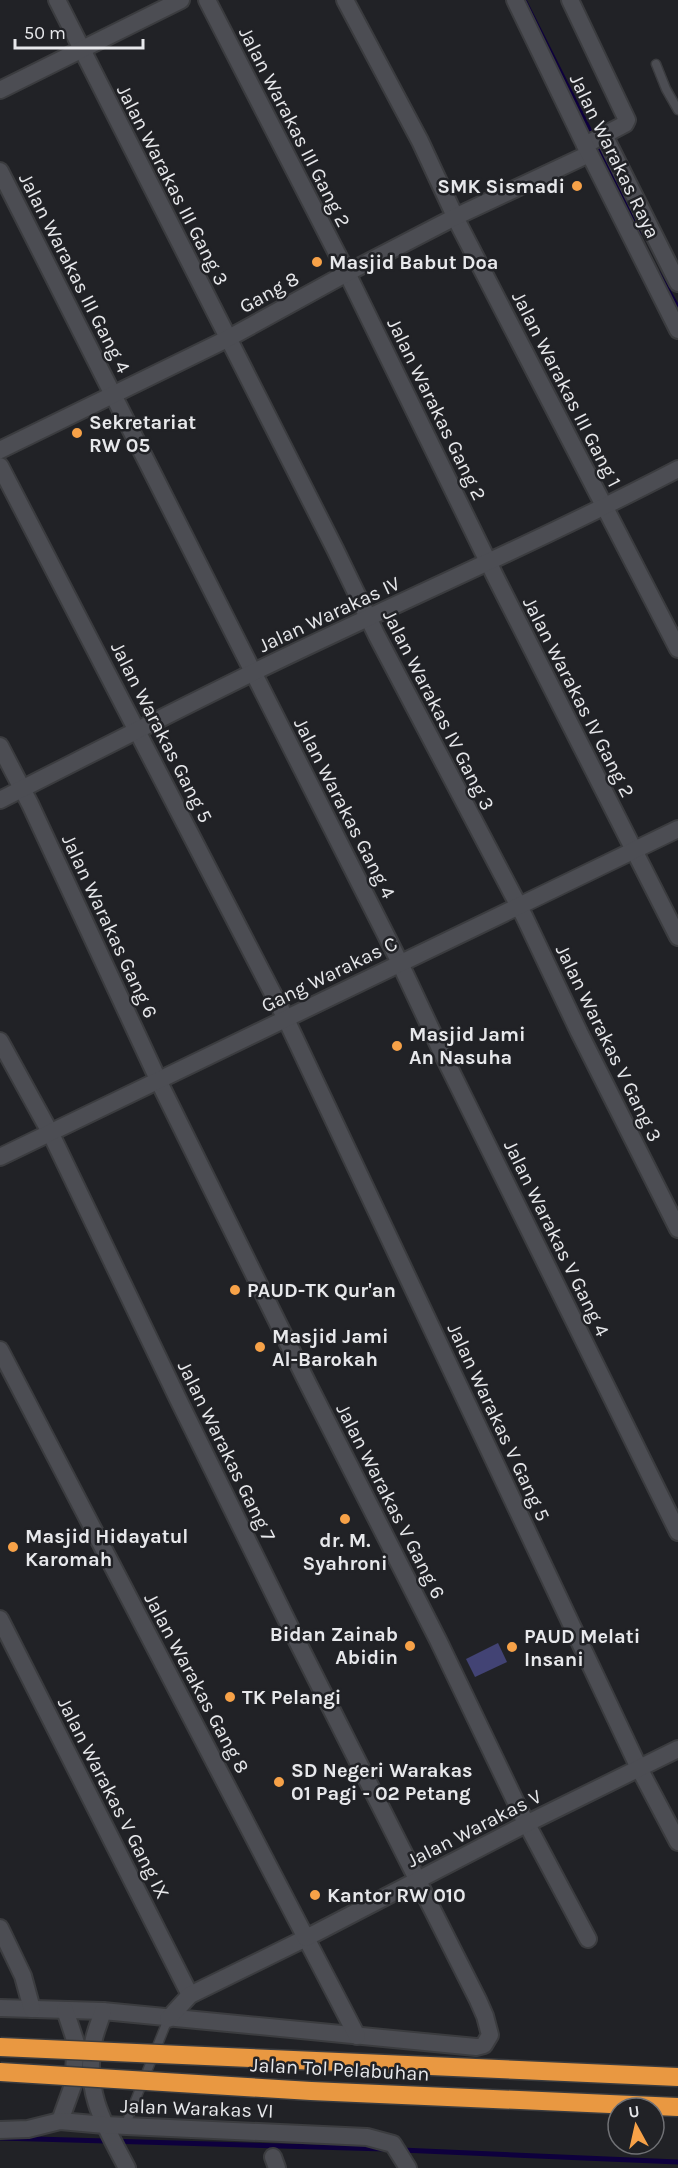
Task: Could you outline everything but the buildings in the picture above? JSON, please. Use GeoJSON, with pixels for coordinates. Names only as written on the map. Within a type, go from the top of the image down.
{"type":"FeatureCollection","features":[{"type":"Feature","properties":{"kind":"highway","name":"Jalan Tol Pelabuhan"},"geometry":{"type":"LineString","coordinates":[[0,2047],[678,2077]]}},
{"type":"Feature","properties":{"kind":"highway","name":"Jalan Tol Pelabuhan"},"geometry":{"type":"LineString","coordinates":[[0,2072],[310,2091],[678,2107]]}},
{"type":"Feature","properties":{"kind":"street","name":"Jalan Warakas III Gang 3"},"geometry":{"type":"LineString","coordinates":[[57,0],[228,339]]}},
{"type":"Feature","properties":{"kind":"street"},"geometry":{"type":"LineString","coordinates":[[0,90],[180,0]]}},
{"type":"Feature","properties":{"kind":"street","name":"Jalan Warakas III Gang 2"},"geometry":{"type":"LineString","coordinates":[[207,0],[347,273]]}},
{"type":"Feature","properties":{"kind":"street","name":"Jalan Warakas III Gang 1"},"geometry":{"type":"LineString","coordinates":[[345,0],[420,141],[455,216],[678,649]]}},
{"type":"Feature","properties":{"kind":"street","name":"Jalan Warakas Raya"},"geometry":{"type":"LineString","coordinates":[[515,0],[593,143],[674,312],[678,330]]}},
{"type":"Feature","properties":{"kind":"street","name":"Gang 8"},"geometry":{"type":"LineString","coordinates":[[0,450],[228,339],[625,124],[627,120],[570,0]]}},
{"type":"Feature","properties":{"kind":"street"},"geometry":{"type":"LineString","coordinates":[[593,143],[678,283]]}},
{"type":"Feature","properties":{"kind":"street","name":"Jalan Warakas III Gang 4"},"geometry":{"type":"LineString","coordinates":[[0,171],[111,394],[254,672]]}},
{"type":"Feature","properties":{"kind":"street","name":"Jalan Warakas Gang 2"},"geometry":{"type":"LineString","coordinates":[[347,273],[488,563]]}},
{"type":"Feature","properties":{"kind":"street","name":"Jalan Warakas IV Gang 3"},"geometry":{"type":"LineString","coordinates":[[228,339],[368,618],[519,906]]}},
{"type":"Feature","properties":{"kind":"street","name":"Jalan Warakas Gang 5"},"geometry":{"type":"LineString","coordinates":[[0,466],[286,1019]]}},
{"type":"Feature","properties":{"kind":"street","name":"Jalan Warakas IV"},"geometry":{"type":"LineString","coordinates":[[0,800],[254,672],[488,563],[678,469]]}},
{"type":"Feature","properties":{"kind":"street","name":"Jalan Warakas IV Gang 2"},"geometry":{"type":"LineString","coordinates":[[488,563],[633,850]]}},
{"type":"Feature","properties":{"kind":"street","name":"Jalan Warakas Gang 4"},"geometry":{"type":"LineString","coordinates":[[254,672],[400,962]]}},
{"type":"Feature","properties":{"kind":"street","name":"Jalan Warakas Gang 6"},"geometry":{"type":"LineString","coordinates":[[0,746],[159,1080]]}},
{"type":"Feature","properties":{"kind":"street","name":"Gang Warakas C"},"geometry":{"type":"LineString","coordinates":[[0,1157],[678,829]]}},
{"type":"Feature","properties":{"kind":"street"},"geometry":{"type":"LineString","coordinates":[[633,850],[678,937]]}},
{"type":"Feature","properties":{"kind":"street","name":"Jalan Warakas V Gang 3"},"geometry":{"type":"LineString","coordinates":[[519,906],[579,1032],[678,1229]]}},
{"type":"Feature","properties":{"kind":"street","name":"Jalan Warakas V Gang 4"},"geometry":{"type":"LineString","coordinates":[[400,962],[445,1059],[678,1532]]}},
{"type":"Feature","properties":{"kind":"street","name":"Jalan Warakas V Gang 5"},"geometry":{"type":"LineString","coordinates":[[286,1019],[639,1768],[678,1842]]}},
{"type":"Feature","properties":{"kind":"street","name":"Jalan Warakas Gang 7"},"geometry":{"type":"LineString","coordinates":[[0,1041],[51,1134],[272,1592],[418,1880],[489,2029],[484,2045],[476,2048],[351,2025]]}},
{"type":"Feature","properties":{"kind":"street","name":"Jalan Warakas V Gang 6"},"geometry":{"type":"LineString","coordinates":[[159,1080],[308,1384],[433,1630],[526,1824],[588,1939]]}},
{"type":"Feature","properties":{"kind":"street","name":"Jalan Warakas Gang 8"},"geometry":{"type":"LineString","coordinates":[[0,1350],[351,2025]]}},
{"type":"Feature","properties":{"kind":"street","name":"Jalan Warakas V Gang IX"},"geometry":{"type":"LineString","coordinates":[[0,1619],[180,2005]]}},
{"type":"Feature","properties":{"kind":"street","name":"Jalan Warakas V"},"geometry":{"type":"LineString","coordinates":[[180,2005],[526,1824],[678,1749]]}},
{"type":"Feature","properties":{"kind":"street"},"geometry":{"type":"LineString","coordinates":[[0,1928],[23,1976],[30,2001]]}},
{"type":"Feature","properties":{"kind":"street"},"geometry":{"type":"LineString","coordinates":[[0,2008],[30,2001],[66,2010],[103,2011],[180,2005],[351,2025]]}},
{"type":"Feature","properties":{"kind":"street"},"geometry":{"type":"LineString","coordinates":[[60,2121],[73,2085],[76,2043],[66,2010]]}},
{"type":"Feature","properties":{"kind":"street"},"geometry":{"type":"LineString","coordinates":[[103,2011],[93,2043],[91,2084],[96,2105],[106,2129],[127,2168]]}},
{"type":"Feature","properties":{"kind":"street","name":"Jalan Warakas VI"},"geometry":{"type":"LineString","coordinates":[[0,2130],[28,2130],[60,2121],[106,2129],[125,2126],[367,2137],[401,2156]]}},
{"type":"Feature","properties":{"kind":"lane"},"geometry":{"type":"LineString","coordinates":[[656,64],[678,110]]}},
{"type":"Feature","properties":{"kind":"lane"},"geometry":{"type":"LineString","coordinates":[[125,2126],[180,2005]]}},
{"type":"Feature","properties":{"kind":"shaded area"},"geometry":{"type":"Polygon","coordinates":[[[498,1643],[507,1662],[475,1677],[466,1659],[498,1643]]]}},
{"type":"Feature","properties":{"kind":"waterway"},"geometry":{"type":"LineString","coordinates":[[524,0],[612,175],[639,235]]}},
{"type":"Feature","properties":{"kind":"waterway"},"geometry":{"type":"LineString","coordinates":[[658,273],[678,308]]}},
{"type":"Feature","properties":{"kind":"waterway"},"geometry":{"type":"LineString","coordinates":[[0,2138],[386,2149]]}},
{"type":"Feature","properties":{"kind":"waterway"},"geometry":{"type":"LineString","coordinates":[[401,2150],[678,2162]]}},
{"type":"Feature","properties":{"kind":"place","name":"SMK Sismadi"},"geometry":{"type":"Point","coordinates":[577,186]}},
{"type":"Feature","properties":{"kind":"place","name":"Masjid Babut Doa"},"geometry":{"type":"Point","coordinates":[317,262]}},
{"type":"Feature","properties":{"kind":"place","name":"Sekretariat RW 05"},"geometry":{"type":"Point","coordinates":[77,433]}},
{"type":"Feature","properties":{"kind":"place","name":"Masjid Jami An Nasuha"},"geometry":{"type":"Point","coordinates":[397,1046]}},
{"type":"Feature","properties":{"kind":"place","name":"PAUD-TK Qur'an"},"geometry":{"type":"Point","coordinates":[235,1290]}},
{"type":"Feature","properties":{"kind":"place","name":"Masjid Jami Al-Barokah"},"geometry":{"type":"Point","coordinates":[260,1347]}},
{"type":"Feature","properties":{"kind":"place","name":"dr. M. Syahroni"},"geometry":{"type":"Point","coordinates":[345,1519]}},
{"type":"Feature","properties":{"kind":"place","name":"Masjid Hidayatul Karomah"},"geometry":{"type":"Point","coordinates":[13,1547]}},
{"type":"Feature","properties":{"kind":"place","name":"Bidan Zainab Abidin"},"geometry":{"type":"Point","coordinates":[410,1646]}},
{"type":"Feature","properties":{"kind":"place","name":"PAUD Melati Insani"},"geometry":{"type":"Point","coordinates":[512,1647]}},
{"type":"Feature","properties":{"kind":"place","name":"TK Pelangi"},"geometry":{"type":"Point","coordinates":[230,1697]}},
{"type":"Feature","properties":{"kind":"place","name":"SD Negeri Warakas 01 Pagi - 02 Petang"},"geometry":{"type":"Point","coordinates":[279,1782]}},
{"type":"Feature","properties":{"kind":"place","name":"Kantor RW 010"},"geometry":{"type":"Point","coordinates":[315,1895]}}]}
